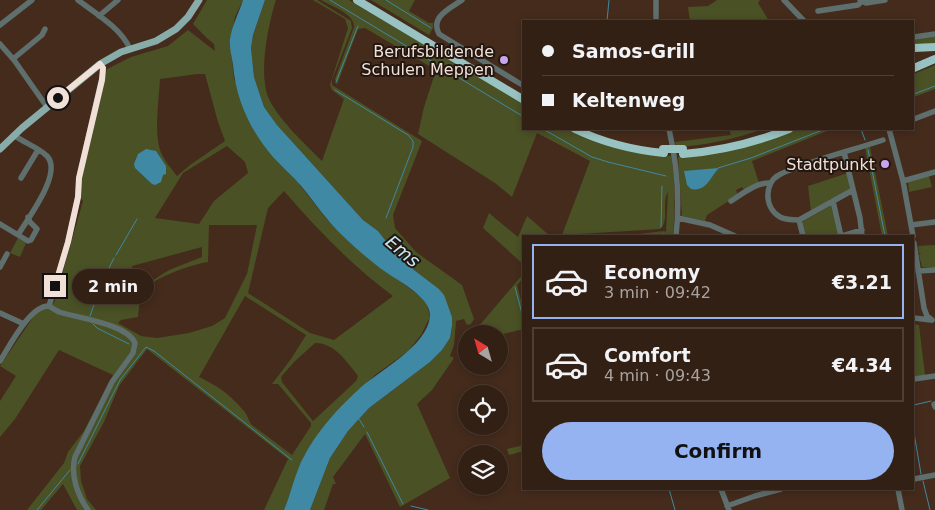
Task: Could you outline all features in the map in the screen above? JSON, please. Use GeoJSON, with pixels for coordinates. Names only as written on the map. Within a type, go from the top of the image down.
{"type":"FeatureCollection","features":[{"type":"Feature","properties":{"kind":"highway"},"geometry":{"type":"LineString","coordinates":[[357,0],[522,99]]}},
{"type":"Feature","properties":{"kind":"highway"},"geometry":{"type":"LineString","coordinates":[[365,0],[522,94]]}},
{"type":"Feature","properties":{"kind":"highway"},"geometry":{"type":"LineString","coordinates":[[914,48],[935,47]]}},
{"type":"Feature","properties":{"kind":"highway"},"geometry":{"type":"LineString","coordinates":[[914,63],[935,54]]}},
{"type":"Feature","properties":{"kind":"highway"},"geometry":{"type":"LineString","coordinates":[[914,68],[935,59]]}},
{"type":"Feature","properties":{"kind":"highway"},"geometry":{"type":"LineString","coordinates":[[578,130],[618,146],[683,152],[708,152],[728,148],[786,130]]}},
{"type":"Feature","properties":{"kind":"highway"},"geometry":{"type":"LineString","coordinates":[[588,130],[620,142],[664,151]]}},
{"type":"Feature","properties":{"kind":"highway"},"geometry":{"type":"LineString","coordinates":[[683,152],[728,144],[773,130]]}},
{"type":"Feature","properties":{"kind":"main road"},"geometry":{"type":"LineString","coordinates":[[0,149],[14,135],[100,64],[115,55],[156,41],[176,29],[188,17],[199,0]]}},
{"type":"Feature","properties":{"kind":"street"},"geometry":{"type":"LineString","coordinates":[[78,0],[116,31],[130,49]]}},
{"type":"Feature","properties":{"kind":"street"},"geometry":{"type":"LineString","coordinates":[[99,16],[118,0]]}},
{"type":"Feature","properties":{"kind":"street"},"geometry":{"type":"LineString","coordinates":[[462,0],[438,18],[436,25],[439,34],[522,85]]}},
{"type":"Feature","properties":{"kind":"street"},"geometry":{"type":"LineString","coordinates":[[656,0],[656,20]]}},
{"type":"Feature","properties":{"kind":"street"},"geometry":{"type":"LineString","coordinates":[[784,0],[803,20]]}},
{"type":"Feature","properties":{"kind":"street"},"geometry":{"type":"LineString","coordinates":[[818,11],[858,5],[861,1],[866,3],[885,0]]}},
{"type":"Feature","properties":{"kind":"street"},"geometry":{"type":"LineString","coordinates":[[0,25],[29,1]]}},
{"type":"Feature","properties":{"kind":"street"},"geometry":{"type":"LineString","coordinates":[[13,59],[42,36],[45,29]]}},
{"type":"Feature","properties":{"kind":"street"},"geometry":{"type":"LineString","coordinates":[[914,37],[935,34]]}},
{"type":"Feature","properties":{"kind":"street"},"geometry":{"type":"LineString","coordinates":[[0,44],[47,107]]}},
{"type":"Feature","properties":{"kind":"street"},"geometry":{"type":"LineString","coordinates":[[49,306],[64,257],[76,206],[79,178],[103,73],[103,68],[100,64]]}},
{"type":"Feature","properties":{"kind":"street"},"geometry":{"type":"LineString","coordinates":[[914,119],[935,112]]}},
{"type":"Feature","properties":{"kind":"street"},"geometry":{"type":"LineString","coordinates":[[668,130],[677,173],[678,218],[676,235]]}},
{"type":"Feature","properties":{"kind":"street"},"geometry":{"type":"LineString","coordinates":[[889,130],[913,235]]}},
{"type":"Feature","properties":{"kind":"street"},"geometry":{"type":"LineString","coordinates":[[14,135],[49,159],[52,170],[47,186],[18,235]]}},
{"type":"Feature","properties":{"kind":"street"},"geometry":{"type":"LineString","coordinates":[[853,190],[799,220],[780,217],[775,212],[768,198],[770,183],[779,175],[883,140]]}},
{"type":"Feature","properties":{"kind":"street"},"geometry":{"type":"LineString","coordinates":[[21,178],[38,150]]}},
{"type":"Feature","properties":{"kind":"street"},"geometry":{"type":"LineString","coordinates":[[844,152],[862,233],[848,235]]}},
{"type":"Feature","properties":{"kind":"street"},"geometry":{"type":"LineString","coordinates":[[902,181],[935,172]]}},
{"type":"Feature","properties":{"kind":"street"},"geometry":{"type":"LineString","coordinates":[[731,200],[759,185],[770,183]]}},
{"type":"Feature","properties":{"kind":"street"},"geometry":{"type":"LineString","coordinates":[[833,201],[841,235]]}},
{"type":"Feature","properties":{"kind":"street"},"geometry":{"type":"LineString","coordinates":[[0,224],[28,241],[32,239],[37,229],[28,217]]}},
{"type":"Feature","properties":{"kind":"street"},"geometry":{"type":"LineString","coordinates":[[678,218],[710,225],[733,235]]}},
{"type":"Feature","properties":{"kind":"street"},"geometry":{"type":"LineString","coordinates":[[799,220],[803,235]]}},
{"type":"Feature","properties":{"kind":"street"},"geometry":{"type":"LineString","coordinates":[[911,225],[935,222]]}},
{"type":"Feature","properties":{"kind":"street"},"geometry":{"type":"LineString","coordinates":[[914,243],[923,302],[927,316],[934,320]]}},
{"type":"Feature","properties":{"kind":"street"},"geometry":{"type":"LineString","coordinates":[[0,267],[7,254]]}},
{"type":"Feature","properties":{"kind":"street"},"geometry":{"type":"LineString","coordinates":[[918,271],[935,270]]}},
{"type":"Feature","properties":{"kind":"street"},"geometry":{"type":"LineString","coordinates":[[914,317],[921,312],[923,302]]}},
{"type":"Feature","properties":{"kind":"street"},"geometry":{"type":"LineString","coordinates":[[0,361],[24,324],[37,309],[44,306],[49,306],[58,312],[97,321],[131,337],[135,344],[133,353],[112,382],[73,464],[75,481],[88,510]]}},
{"type":"Feature","properties":{"kind":"street"},"geometry":{"type":"LineString","coordinates":[[0,313],[24,324]]}},
{"type":"Feature","properties":{"kind":"street"},"geometry":{"type":"LineString","coordinates":[[914,317],[934,320]]}},
{"type":"Feature","properties":{"kind":"street"},"geometry":{"type":"LineString","coordinates":[[914,379],[935,376]]}},
{"type":"Feature","properties":{"kind":"street"},"geometry":{"type":"LineString","coordinates":[[914,479],[935,475]]}},
{"type":"Feature","properties":{"kind":"street"},"geometry":{"type":"LineString","coordinates":[[721,490],[728,508],[755,496],[778,490]]}},
{"type":"Feature","properties":{"kind":"street"},"geometry":{"type":"LineString","coordinates":[[753,490],[755,496]]}},
{"type":"Feature","properties":{"kind":"street"},"geometry":{"type":"LineString","coordinates":[[898,490],[902,510]]}},
{"type":"Feature","properties":{"kind":"green space"},"geometry":{"type":"Polygon","coordinates":[[[207,0],[243,0],[235,17],[230,41],[234,79],[300,185],[325,217],[359,250],[421,297],[427,305],[430,317],[421,335],[407,352],[375,375],[323,428],[304,456],[284,510],[264,510],[288,459],[147,349],[119,386],[104,422],[80,466],[81,481],[87,499],[96,510],[77,510],[63,484],[41,510],[27,510],[64,463],[68,452],[84,431],[113,375],[59,350],[15,419],[0,437],[0,401],[16,376],[0,366],[36,313],[54,303],[83,201],[79,195],[80,177],[107,69],[131,57],[168,46],[188,30],[215,51],[214,44],[193,24],[207,0]],[[205,74],[160,79],[157,125],[158,143],[163,157],[177,176],[225,141],[205,74]],[[227,146],[183,173],[155,218],[199,224],[214,201],[248,173],[245,162],[227,146]],[[284,191],[268,208],[248,293],[310,333],[334,340],[393,296],[363,272],[336,246],[284,191]],[[209,225],[208,262],[171,273],[152,283],[142,294],[138,317],[121,320],[118,323],[141,336],[157,338],[189,333],[212,326],[225,318],[247,274],[257,225],[209,225]],[[202,247],[132,266],[132,284],[139,289],[169,270],[202,257],[202,247]],[[245,296],[199,377],[219,388],[244,411],[252,425],[292,455],[311,426],[311,423],[278,384],[272,384],[306,335],[245,296]],[[315,343],[281,377],[282,382],[313,421],[356,381],[358,376],[340,354],[329,346],[315,343]]]}},
{"type":"Feature","properties":{"kind":"green space"},"geometry":{"type":"Polygon","coordinates":[[[265,0],[276,0],[265,50],[264,77],[266,89],[273,107],[300,139],[322,161],[344,99],[332,90],[330,85],[348,28],[345,19],[313,0],[317,0],[351,21],[352,28],[332,80],[332,85],[422,141],[393,215],[395,228],[416,252],[462,285],[474,319],[471,324],[467,325],[464,319],[456,321],[454,345],[450,356],[454,358],[432,390],[417,404],[450,478],[400,507],[365,434],[333,477],[336,484],[333,484],[324,510],[310,510],[330,458],[348,431],[369,408],[430,362],[442,350],[450,338],[452,317],[439,289],[396,254],[378,231],[363,220],[277,125],[264,107],[254,77],[251,48],[253,35],[265,0]]]}},
{"type":"Feature","properties":{"kind":"green space"},"geometry":{"type":"Polygon","coordinates":[[[321,0],[349,0],[522,102],[522,130],[570,130],[585,137],[643,154],[671,156],[675,196],[673,235],[631,235],[666,232],[668,192],[665,201],[665,217],[663,226],[660,229],[562,235],[590,161],[537,133],[512,197],[495,183],[418,134],[424,107],[436,70],[365,28],[358,29],[337,85],[335,79],[354,27],[351,18],[321,0]]]}},
{"type":"Feature","properties":{"kind":"green space"},"geometry":{"type":"Polygon","coordinates":[[[371,0],[415,0],[409,11],[429,23],[433,23],[433,28],[429,35],[371,0]]]}},
{"type":"Feature","properties":{"kind":"green space"},"geometry":{"type":"Polygon","coordinates":[[[717,0],[760,0],[758,3],[768,20],[690,20],[688,7],[708,6],[717,0]]]}},
{"type":"Feature","properties":{"kind":"green space"},"geometry":{"type":"Polygon","coordinates":[[[935,36],[935,44],[914,45],[914,39],[935,36]]]}},
{"type":"Feature","properties":{"kind":"green space"},"geometry":{"type":"Polygon","coordinates":[[[935,65],[935,89],[914,97],[914,74],[935,65]]]}},
{"type":"Feature","properties":{"kind":"green space"},"geometry":{"type":"Polygon","coordinates":[[[729,130],[760,130],[698,145],[676,147],[675,142],[731,135],[729,130]]]}},
{"type":"Feature","properties":{"kind":"green space"},"geometry":{"type":"Polygon","coordinates":[[[792,130],[830,130],[752,161],[759,183],[744,190],[742,187],[736,190],[738,195],[707,215],[705,221],[682,216],[678,157],[691,157],[772,138],[792,130]]]}},
{"type":"Feature","properties":{"kind":"green space"},"geometry":{"type":"Polygon","coordinates":[[[870,147],[888,235],[882,235],[865,148],[870,147]]]}},
{"type":"Feature","properties":{"kind":"green space"},"geometry":{"type":"Polygon","coordinates":[[[848,173],[850,189],[811,211],[808,186],[848,173]]]}},
{"type":"Feature","properties":{"kind":"green space"},"geometry":{"type":"Polygon","coordinates":[[[929,176],[932,187],[909,192],[908,182],[929,176]]]}},
{"type":"Feature","properties":{"kind":"green space"},"geometry":{"type":"Polygon","coordinates":[[[832,205],[839,235],[805,235],[802,222],[832,205]]]}},
{"type":"Feature","properties":{"kind":"green space"},"geometry":{"type":"Polygon","coordinates":[[[489,213],[518,237],[527,216],[549,235],[522,235],[522,263],[483,228],[489,213]]]}},
{"type":"Feature","properties":{"kind":"green space"},"geometry":{"type":"Polygon","coordinates":[[[18,238],[26,243],[20,257],[10,253],[18,238]]]}},
{"type":"Feature","properties":{"kind":"green space"},"geometry":{"type":"Polygon","coordinates":[[[935,245],[935,268],[922,267],[919,255],[921,253],[919,253],[918,246],[935,245]]]}},
{"type":"Feature","properties":{"kind":"green space"},"geometry":{"type":"Polygon","coordinates":[[[522,275],[522,279],[517,285],[522,304],[522,329],[508,333],[508,325],[480,325],[522,275]]]}},
{"type":"Feature","properties":{"kind":"green space"},"geometry":{"type":"Polygon","coordinates":[[[914,324],[919,325],[925,375],[914,377],[914,324]]]}},
{"type":"Feature","properties":{"kind":"green space"},"geometry":{"type":"Polygon","coordinates":[[[522,445],[522,452],[509,455],[508,449],[522,445]]]}},
{"type":"Feature","properties":{"kind":"water"},"geometry":{"type":"Polygon","coordinates":[[[243,0],[265,0],[253,35],[251,48],[254,77],[264,107],[277,125],[363,220],[378,231],[396,254],[402,256],[414,270],[439,289],[444,295],[452,317],[450,338],[442,350],[430,362],[369,408],[348,431],[330,458],[310,510],[284,510],[299,467],[310,446],[332,416],[349,398],[412,348],[421,338],[430,316],[425,302],[418,295],[375,264],[337,230],[299,183],[273,157],[257,136],[237,90],[230,49],[231,34],[243,0]]]}},
{"type":"Feature","properties":{"kind":"water"},"geometry":{"type":"Polygon","coordinates":[[[146,149],[156,151],[166,166],[166,174],[163,175],[161,182],[155,185],[135,168],[134,164],[138,154],[146,149]]]}},
{"type":"Feature","properties":{"kind":"water"},"geometry":{"type":"Polygon","coordinates":[[[719,168],[705,186],[691,189],[687,185],[684,171],[719,168]]]}},
{"type":"Feature","properties":{"kind":"waterway"},"geometry":{"type":"LineString","coordinates":[[330,0],[522,116]]}},
{"type":"Feature","properties":{"kind":"waterway"},"geometry":{"type":"LineString","coordinates":[[386,0],[431,28]]}},
{"type":"Feature","properties":{"kind":"waterway"},"geometry":{"type":"LineString","coordinates":[[607,20],[609,0]]}},
{"type":"Feature","properties":{"kind":"waterway"},"geometry":{"type":"LineString","coordinates":[[336,82],[358,26]]}},
{"type":"Feature","properties":{"kind":"waterway"},"geometry":{"type":"LineString","coordinates":[[914,94],[935,86]]}},
{"type":"Feature","properties":{"kind":"waterway"},"geometry":{"type":"LineString","coordinates":[[335,90],[408,135],[413,141],[413,147],[386,218]]}},
{"type":"Feature","properties":{"kind":"waterway"},"geometry":{"type":"LineString","coordinates":[[545,130],[592,157],[666,176]]}},
{"type":"Feature","properties":{"kind":"waterway"},"geometry":{"type":"LineString","coordinates":[[718,168],[751,158],[822,130]]}},
{"type":"Feature","properties":{"kind":"waterway"},"geometry":{"type":"LineString","coordinates":[[861,130],[865,140]]}},
{"type":"Feature","properties":{"kind":"waterway"},"geometry":{"type":"LineString","coordinates":[[868,150],[885,235]]}},
{"type":"Feature","properties":{"kind":"waterway"},"geometry":{"type":"LineString","coordinates":[[661,227],[662,186]]}},
{"type":"Feature","properties":{"kind":"waterway"},"geometry":{"type":"LineString","coordinates":[[116,255],[137,219]]}},
{"type":"Feature","properties":{"kind":"waterway"},"geometry":{"type":"LineString","coordinates":[[90,316],[102,282],[114,258]]}},
{"type":"Feature","properties":{"kind":"waterway"},"geometry":{"type":"LineString","coordinates":[[515,287],[522,313]]}},
{"type":"Feature","properties":{"kind":"waterway"},"geometry":{"type":"LineString","coordinates":[[93,324],[97,328],[129,344]]}},
{"type":"Feature","properties":{"kind":"waterway"},"geometry":{"type":"LineString","coordinates":[[78,464],[120,380],[146,347],[154,351],[292,460]]}},
{"type":"Feature","properties":{"kind":"waterway"},"geometry":{"type":"LineString","coordinates":[[914,405],[931,401]]}},
{"type":"Feature","properties":{"kind":"waterway"},"geometry":{"type":"LineString","coordinates":[[359,419],[364,427]]}},
{"type":"Feature","properties":{"kind":"waterway"},"geometry":{"type":"LineString","coordinates":[[367,432],[403,504]]}},
{"type":"Feature","properties":{"kind":"waterway"},"geometry":{"type":"LineString","coordinates":[[914,433],[921,474]]}},
{"type":"Feature","properties":{"kind":"waterway"},"geometry":{"type":"LineString","coordinates":[[37,510],[70,470]]}},
{"type":"Feature","properties":{"kind":"waterway"},"geometry":{"type":"LineString","coordinates":[[923,481],[930,510]]}},
{"type":"Feature","properties":{"kind":"waterway"},"geometry":{"type":"LineString","coordinates":[[669,490],[675,510]]}},
{"type":"Feature","properties":{"kind":"waterway"},"geometry":{"type":"LineString","coordinates":[[411,506],[428,510]]}},
{"type":"Feature","properties":{"kind":"place","name":"Berufsbildende Schulen Meppen"},"geometry":{"type":"Point","coordinates":[504,60]}},
{"type":"Feature","properties":{"kind":"place","name":"Stadtpunkt"},"geometry":{"type":"Point","coordinates":[885,164]}},
{"type":"Feature","properties":{"kind":"route"},"geometry":{"type":"LineString","coordinates":[[55,286],[68,242],[78,197],[79,178],[102,80],[103,68],[100,64],[58,98]]}},
{"type":"Feature","properties":{"kind":"water label","name":"Ems"},"geometry":{"type":"Point","coordinates":[403,251]}}]}
